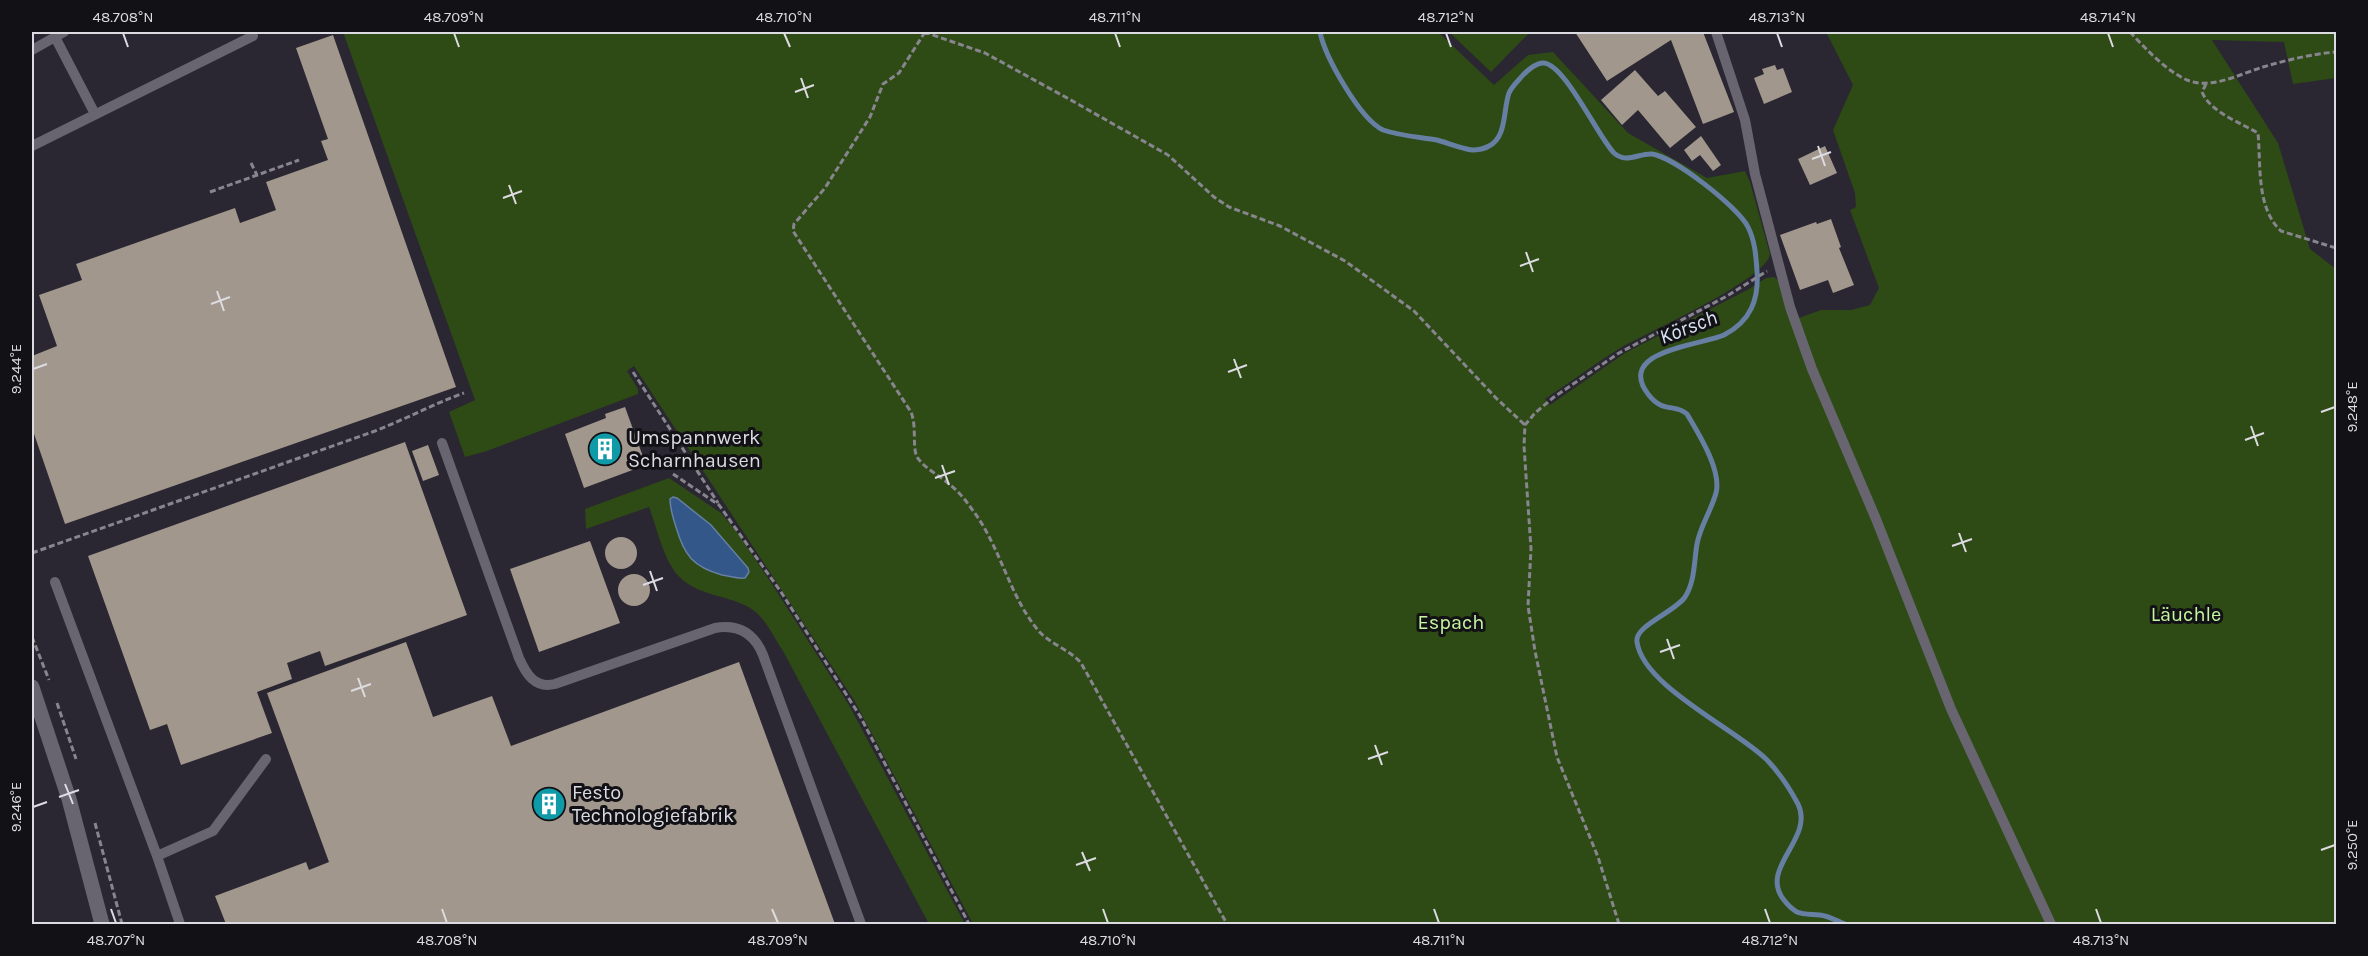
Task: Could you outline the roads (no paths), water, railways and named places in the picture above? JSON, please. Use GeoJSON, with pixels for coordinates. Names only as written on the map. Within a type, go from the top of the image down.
{"type":"FeatureCollection","features":[{"type":"Feature","properties":{"kind":"main road"},"geometry":{"type":"LineString","coordinates":[[32,687],[69,799],[102,924]]}},
{"type":"Feature","properties":{"kind":"lane"},"geometry":{"type":"LineString","coordinates":[[1716,32],[1745,120],[1755,174],[1790,307],[1816,379],[1876,519],[1951,709],[2051,924]]}},
{"type":"Feature","properties":{"kind":"lane"},"geometry":{"type":"LineString","coordinates":[[32,50],[60,34],[95,114]]}},
{"type":"Feature","properties":{"kind":"lane"},"geometry":{"type":"LineString","coordinates":[[32,146],[253,36]]}},
{"type":"Feature","properties":{"kind":"lane"},"geometry":{"type":"LineString","coordinates":[[442,443],[519,658],[529,677],[536,682],[543,685],[555,684],[715,628],[736,628],[754,639],[763,655],[861,924]]}},
{"type":"Feature","properties":{"kind":"lane"},"geometry":{"type":"LineString","coordinates":[[55,582],[180,924]]}},
{"type":"Feature","properties":{"kind":"lane"},"geometry":{"type":"LineString","coordinates":[[157,856],[213,831],[266,759]]}},
{"type":"Feature","properties":{"kind":"water"},"geometry":{"type":"Polygon","coordinates":[[[673,497],[711,525],[748,568],[749,572],[745,578],[712,572],[691,558],[682,545],[673,517],[670,499],[673,497]]]}},
{"type":"Feature","properties":{"kind":"waterway","name":"Körsch"},"geometry":{"type":"LineString","coordinates":[[1320,32],[1336,71],[1354,101],[1374,124],[1390,132],[1437,140],[1472,150],[1487,147],[1495,142],[1502,130],[1509,93],[1523,75],[1539,64],[1550,65],[1570,86],[1614,153],[1623,158],[1652,154],[1675,164],[1719,196],[1748,227],[1755,249],[1757,281],[1755,300],[1747,316],[1724,335],[1666,352],[1652,359],[1643,368],[1641,379],[1653,400],[1687,414],[1708,452],[1717,484],[1714,500],[1698,538],[1692,578],[1685,597],[1642,630],[1637,642],[1643,658],[1655,674],[1672,690],[1752,747],[1766,759],[1788,786],[1798,804],[1801,817],[1799,829],[1781,865],[1778,888],[1785,902],[1797,912],[1830,917],[1845,924]]}},
{"type":"Feature","properties":{"kind":"place","name":"Umspannwerk Scharnhausen"},"geometry":{"type":"Point","coordinates":[605,449]}},
{"type":"Feature","properties":{"kind":"place","name":"Festo Technologiefabrik"},"geometry":{"type":"Point","coordinates":[549,804]}},
{"type":"Feature","properties":{"kind":"park label","name":"Läuchle"},"geometry":{"type":"Point","coordinates":[2186,614]}},
{"type":"Feature","properties":{"kind":"park label","name":"Espach"},"geometry":{"type":"Point","coordinates":[1451,622]}}]}
